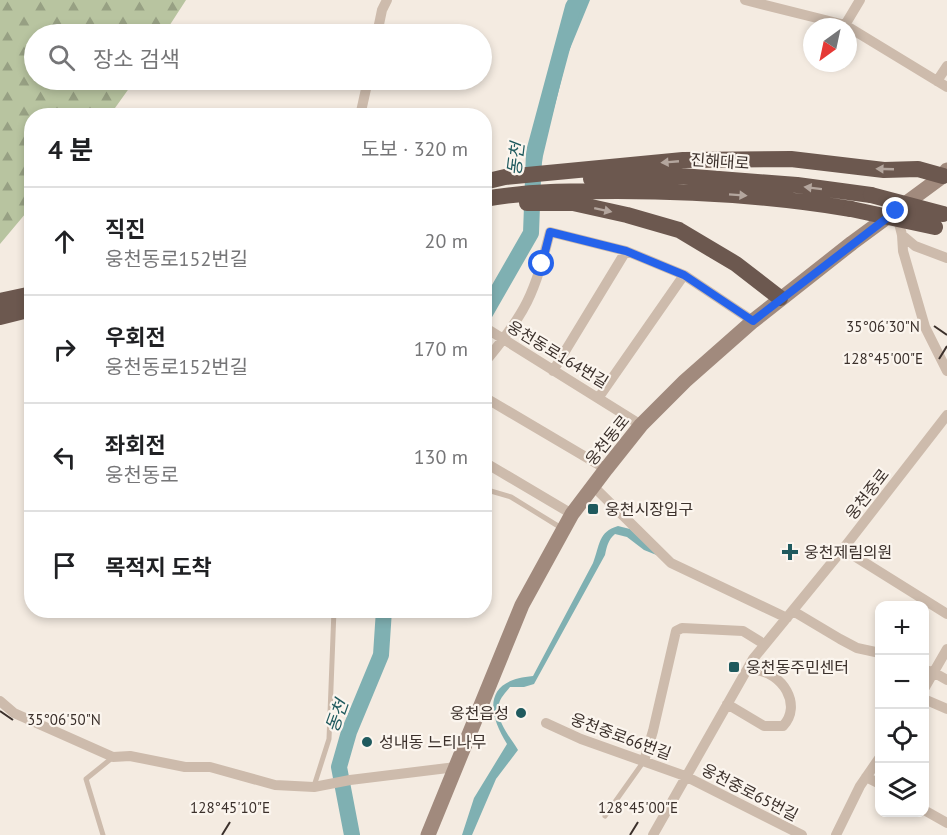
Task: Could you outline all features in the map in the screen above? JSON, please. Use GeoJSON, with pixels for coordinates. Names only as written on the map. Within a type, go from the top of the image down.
{"type":"FeatureCollection","features":[{"type":"Feature","properties":{"kind":"highway"},"geometry":{"type":"LineString","coordinates":[[494,194],[558,186],[683,160],[791,159],[884,170],[918,169],[945,173]]}},
{"type":"Feature","properties":{"kind":"highway","name":"진해대로"},"geometry":{"type":"LineString","coordinates":[[558,186],[681,176],[797,185],[871,195],[943,222]]}},
{"type":"Feature","properties":{"kind":"highway"},"geometry":{"type":"LineString","coordinates":[[494,194],[558,186]]}},
{"type":"Feature","properties":{"kind":"highway"},"geometry":{"type":"LineString","coordinates":[[558,186],[573,203],[679,230],[736,264],[780,298]]}},
{"type":"Feature","properties":{"kind":"highway","name":"진해대로"},"geometry":{"type":"LineString","coordinates":[[558,186],[794,199],[943,222]]}},
{"type":"Feature","properties":{"kind":"highway"},"geometry":{"type":"LineString","coordinates":[[0,301],[24,296]]}},
{"type":"Feature","properties":{"kind":"highway"},"geometry":{"type":"LineString","coordinates":[[0,317],[24,311]]}},
{"type":"Feature","properties":{"kind":"main road","name":"웅천동로"},"geometry":{"type":"LineString","coordinates":[[428,835],[522,605],[572,514],[641,424],[685,381],[780,298],[945,173]]}},
{"type":"Feature","properties":{"kind":"street"},"geometry":{"type":"LineString","coordinates":[[379,24],[387,0]]}},
{"type":"Feature","properties":{"kind":"street"},"geometry":{"type":"LineString","coordinates":[[746,0],[817,18]]}},
{"type":"Feature","properties":{"kind":"street"},"geometry":{"type":"LineString","coordinates":[[849,18],[860,0]]}},
{"type":"Feature","properties":{"kind":"street"},"geometry":{"type":"LineString","coordinates":[[857,32],[942,84],[947,66]]}},
{"type":"Feature","properties":{"kind":"street"},"geometry":{"type":"LineString","coordinates":[[362,108],[366,90]]}},
{"type":"Feature","properties":{"kind":"street"},"geometry":{"type":"LineString","coordinates":[[896,211],[903,250],[925,327],[947,371]]}},
{"type":"Feature","properties":{"kind":"street"},"geometry":{"type":"LineString","coordinates":[[492,353],[504,339],[527,302],[542,264],[550,232],[626,251],[684,275],[753,321]]}},
{"type":"Feature","properties":{"kind":"street"},"geometry":{"type":"LineString","coordinates":[[902,235],[915,246],[947,258]]}},
{"type":"Feature","properties":{"kind":"street"},"geometry":{"type":"LineString","coordinates":[[553,371],[626,251]]}},
{"type":"Feature","properties":{"kind":"street"},"geometry":{"type":"LineString","coordinates":[[599,397],[684,275]]}},
{"type":"Feature","properties":{"kind":"street","name":"웅천동로164번길"},"geometry":{"type":"LineString","coordinates":[[492,332],[641,424]]}},
{"type":"Feature","properties":{"kind":"street"},"geometry":{"type":"LineString","coordinates":[[492,402],[606,469]]}},
{"type":"Feature","properties":{"kind":"street","name":"웅천중로"},"geometry":{"type":"LineString","coordinates":[[653,835],[753,658],[843,549],[947,415]]}},
{"type":"Feature","properties":{"kind":"street"},"geometry":{"type":"LineString","coordinates":[[492,467],[572,514]]}},
{"type":"Feature","properties":{"kind":"street"},"geometry":{"type":"LineString","coordinates":[[593,486],[671,563],[790,614],[858,648],[875,652]]}},
{"type":"Feature","properties":{"kind":"street"},"geometry":{"type":"LineString","coordinates":[[843,549],[947,614]]}},
{"type":"Feature","properties":{"kind":"street"},"geometry":{"type":"LineString","coordinates":[[644,761],[654,731],[676,631],[682,628],[743,631],[764,644]]}},
{"type":"Feature","properties":{"kind":"street"},"geometry":{"type":"LineString","coordinates":[[947,649],[929,671],[947,680]]}},
{"type":"Feature","properties":{"kind":"street"},"geometry":{"type":"LineString","coordinates":[[727,704],[764,726],[783,726],[789,720],[792,710],[791,698],[783,684],[765,670],[755,670]]}},
{"type":"Feature","properties":{"kind":"street"},"geometry":{"type":"LineString","coordinates":[[0,701],[14,713],[113,756],[130,756],[185,767],[210,767],[275,785],[314,788],[350,780],[456,767]]}},
{"type":"Feature","properties":{"kind":"street"},"geometry":{"type":"LineString","coordinates":[[929,701],[947,709]]}},
{"type":"Feature","properties":{"kind":"street","name":"웅천중로66번길"},"geometry":{"type":"LineString","coordinates":[[546,723],[581,739],[685,776]]}},
{"type":"Feature","properties":{"kind":"street"},"geometry":{"type":"LineString","coordinates":[[836,835],[875,763]]}},
{"type":"Feature","properties":{"kind":"street","name":"웅천중로65번길"},"geometry":{"type":"LineString","coordinates":[[685,776],[802,835]]}},
{"type":"Feature","properties":{"kind":"street"},"geometry":{"type":"LineString","coordinates":[[866,777],[875,782]]}},
{"type":"Feature","properties":{"kind":"street"},"geometry":{"type":"LineString","coordinates":[[929,813],[947,823]]}},
{"type":"Feature","properties":{"kind":"lane"},"geometry":{"type":"LineString","coordinates":[[492,491],[511,497],[564,530]]}},
{"type":"Feature","properties":{"kind":"lane"},"geometry":{"type":"LineString","coordinates":[[314,788],[329,739],[334,618]]}},
{"type":"Feature","properties":{"kind":"lane"},"geometry":{"type":"LineString","coordinates":[[103,835],[86,779],[113,756]]}},
{"type":"Feature","properties":{"kind":"lane"},"geometry":{"type":"LineString","coordinates":[[605,816],[644,761]]}},
{"type":"Feature","properties":{"kind":"green space"},"geometry":{"type":"Polygon","coordinates":[[[0,0],[186,0],[170,24],[24,24],[24,90],[128,90],[115,108],[24,108],[24,215],[0,244],[0,0]]]}},
{"type":"Feature","properties":{"kind":"water"},"geometry":{"type":"Polygon","coordinates":[[[577,0],[590,0],[567,56],[543,156],[531,233],[534,152],[573,7],[577,0]]]}},
{"type":"Feature","properties":{"kind":"water"},"geometry":{"type":"Polygon","coordinates":[[[618,526],[630,529],[659,556],[644,550],[627,537],[615,534],[611,539],[605,555],[534,684],[510,687],[501,700],[498,710],[501,722],[518,750],[496,779],[472,835],[462,835],[474,798],[507,744],[495,720],[493,709],[498,690],[517,679],[533,676],[593,563],[603,536],[618,526]]]}},
{"type":"Feature","properties":{"kind":"waterway","name":"동천"},"geometry":{"type":"LineString","coordinates":[[492,301],[531,233],[534,152],[573,7],[577,0]]}},
{"type":"Feature","properties":{"kind":"waterway","name":"동천"},"geometry":{"type":"LineString","coordinates":[[352,835],[339,767],[349,732],[381,655],[383,618]]}},
{"type":"Feature","properties":{"kind":"place","name":"웅천시장입구"},"geometry":{"type":"Point","coordinates":[593,509]}},
{"type":"Feature","properties":{"kind":"place","name":"웅천제림의원"},"geometry":{"type":"Point","coordinates":[790,552]}},
{"type":"Feature","properties":{"kind":"place","name":"웅천동주민센터"},"geometry":{"type":"Point","coordinates":[734,667]}},
{"type":"Feature","properties":{"kind":"place","name":"웅천읍성"},"geometry":{"type":"Point","coordinates":[521,713]}},
{"type":"Feature","properties":{"kind":"place","name":"성내동 느티나무"},"geometry":{"type":"Point","coordinates":[367,742]}},
{"type":"Feature","properties":{"kind":"route"},"geometry":{"type":"LineString","coordinates":[[542,264],[550,232],[626,251],[684,275],[753,321],[896,211]]}}]}
